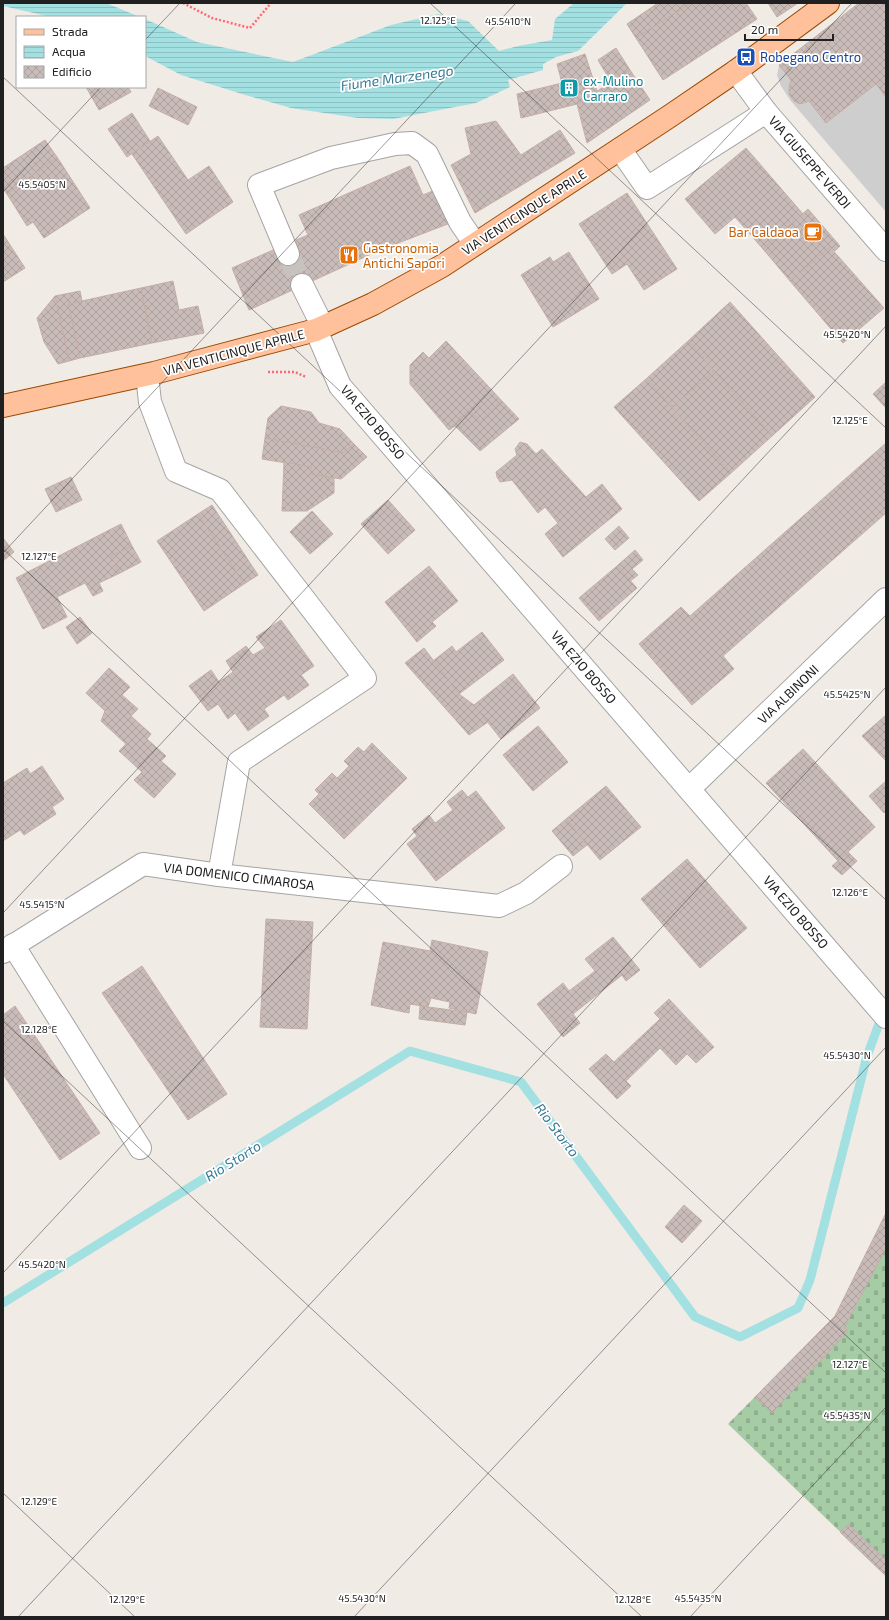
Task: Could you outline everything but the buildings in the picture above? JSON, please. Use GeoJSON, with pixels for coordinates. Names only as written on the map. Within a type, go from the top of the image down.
{"type":"FeatureCollection","features":[{"type":"Feature","properties":{"kind":"main road","name":"VIA VENTICINQUE APRILE"},"geometry":{"type":"LineString","coordinates":[[3,406],[147,375],[320,329],[404,288],[475,244],[620,149],[736,71],[828,3]]}},
{"type":"Feature","properties":{"kind":"street","name":"VIA GIUSEPPE VERDI"},"geometry":{"type":"LineString","coordinates":[[736,71],[766,112],[886,250]]}},
{"type":"Feature","properties":{"kind":"street"},"geometry":{"type":"LineString","coordinates":[[620,149],[647,188],[766,112]]}},
{"type":"Feature","properties":{"kind":"street"},"geometry":{"type":"LineString","coordinates":[[288,254],[259,185],[331,158],[395,144],[412,143],[427,154],[460,222],[475,244]]}},
{"type":"Feature","properties":{"kind":"street","name":"VIA EZIO BOSSO"},"geometry":{"type":"LineString","coordinates":[[302,285],[320,329],[340,386],[690,788],[886,1017]]}},
{"type":"Feature","properties":{"kind":"street"},"geometry":{"type":"LineString","coordinates":[[147,375],[150,402],[176,471],[220,490],[365,678],[239,762],[219,876]]}},
{"type":"Feature","properties":{"kind":"street","name":"VIA ALBINONI"},"geometry":{"type":"LineString","coordinates":[[690,788],[886,599]]}},
{"type":"Feature","properties":{"kind":"street","name":"VIA DOMENICO CIMAROSA"},"geometry":{"type":"LineString","coordinates":[[8,949],[143,864],[219,876],[499,906],[526,893],[561,866]]}},
{"type":"Feature","properties":{"kind":"street"},"geometry":{"type":"LineString","coordinates":[[8,949],[140,1148]]}},
{"type":"Feature","properties":{"kind":"path"},"geometry":{"type":"LineString","coordinates":[[183,3],[212,18],[250,28],[271,3]]}},
{"type":"Feature","properties":{"kind":"path"},"geometry":{"type":"LineString","coordinates":[[262,374],[269,372],[295,372],[308,378]]}},
{"type":"Feature","properties":{"kind":"shaded area"},"geometry":{"type":"Polygon","coordinates":[[[886,3],[886,212],[790,100],[781,86],[777,75],[779,65],[886,3]]]}},
{"type":"Feature","properties":{"kind":"green space"},"geometry":{"type":"Polygon","coordinates":[[[886,1213],[886,1576],[728,1424],[835,1316],[886,1213]]]}},
{"type":"Feature","properties":{"kind":"water"},"geometry":{"type":"Polygon","coordinates":[[[3,3],[106,3],[138,16],[47,16],[3,6],[3,3]]]}},
{"type":"Feature","properties":{"kind":"water","name":"Fiume Marzenego"},"geometry":{"type":"Polygon","coordinates":[[[574,3],[627,3],[578,51],[556,57],[543,64],[543,70],[508,80],[510,87],[476,103],[393,119],[358,118],[291,108],[181,75],[146,57],[146,19],[197,42],[293,62],[391,25],[438,14],[468,21],[499,51],[552,40],[555,19],[574,3]]]}},
{"type":"Feature","properties":{"kind":"waterway","name":"Rio Storto"},"geometry":{"type":"LineString","coordinates":[[3,1303],[410,1051],[521,1082],[695,1317],[740,1337],[798,1308],[810,1280],[867,1056],[880,1021],[885,1016]]}},
{"type":"Feature","properties":{"kind":"tunnel"},"geometry":{"type":"LineString","coordinates":[[288,254],[302,285]]}},
{"type":"Feature","properties":{"kind":"place","name":"Robegano Centro"},"geometry":{"type":"Point","coordinates":[746,57]}},
{"type":"Feature","properties":{"kind":"place","name":"ex-Mulino Carraro"},"geometry":{"type":"Point","coordinates":[569,88]}},
{"type":"Feature","properties":{"kind":"place","name":"Bar Caldaoa"},"geometry":{"type":"Point","coordinates":[813,232]}},
{"type":"Feature","properties":{"kind":"place","name":"Gastronomia Antichi Sapori"},"geometry":{"type":"Point","coordinates":[349,255]}}]}
